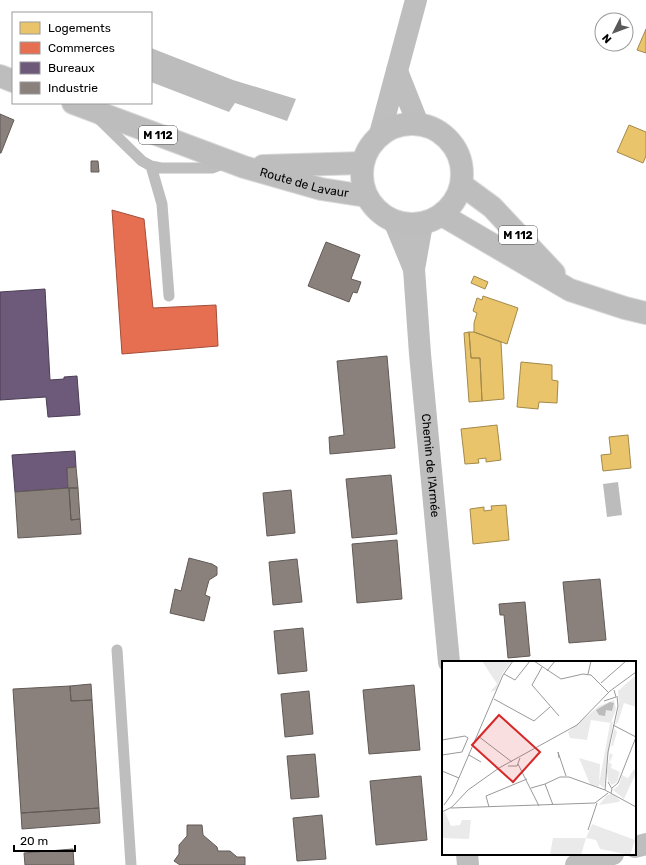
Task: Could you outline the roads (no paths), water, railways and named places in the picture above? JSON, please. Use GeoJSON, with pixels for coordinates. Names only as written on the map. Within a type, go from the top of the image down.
{"type":"FeatureCollection","features":[{"type":"Feature","properties":{"kind":"main road"},"geometry":{"type":"LineString","coordinates":[[0,76],[12,81]]}},
{"type":"Feature","properties":{"kind":"main road","name":"Route de Lavaur"},"geometry":{"type":"LineString","coordinates":[[80,106],[236,164],[321,190],[366,196]]}},
{"type":"Feature","properties":{"kind":"main road"},"geometry":{"type":"LineString","coordinates":[[405,124],[418,124],[438,130],[453,145],[461,164],[462,185],[455,202],[442,215],[432,221],[422,224],[409,225],[395,222],[378,212],[366,196],[361,180],[362,163],[368,147],[380,134],[392,127],[405,124]]}},
{"type":"Feature","properties":{"kind":"main road","name":"Route de Lavaur"},"geometry":{"type":"LineString","coordinates":[[236,164],[362,163]]}},
{"type":"Feature","properties":{"kind":"main road","name":"M 112"},"geometry":{"type":"LineString","coordinates":[[462,185],[495,210],[570,290]]}},
{"type":"Feature","properties":{"kind":"main road","name":"M 112"},"geometry":{"type":"LineString","coordinates":[[442,215],[570,290],[646,313]]}},
{"type":"Feature","properties":{"kind":"street"},"geometry":{"type":"LineString","coordinates":[[380,134],[416,0]]}},
{"type":"Feature","properties":{"kind":"street"},"geometry":{"type":"LineString","coordinates":[[397,71],[418,124]]}},
{"type":"Feature","properties":{"kind":"street","name":"Chemin de l'Armée"},"geometry":{"type":"LineString","coordinates":[[395,222],[414,270]]}},
{"type":"Feature","properties":{"kind":"street","name":"Chemin de l'Armée"},"geometry":{"type":"LineString","coordinates":[[422,224],[414,270],[420,354],[449,661]]}},
{"type":"Feature","properties":{"kind":"street"},"geometry":{"type":"LineString","coordinates":[[636,847],[646,844]]}},
{"type":"Feature","properties":{"kind":"street"},"geometry":{"type":"LineString","coordinates":[[467,855],[468,865]]}},
{"type":"Feature","properties":{"kind":"street"},"geometry":{"type":"LineString","coordinates":[[576,865],[609,855]]}},
{"type":"Feature","properties":{"kind":"lane"},"geometry":{"type":"LineString","coordinates":[[80,106],[142,161],[151,166],[161,168],[212,168],[236,164]]}},
{"type":"Feature","properties":{"kind":"lane"},"geometry":{"type":"LineString","coordinates":[[151,166],[162,204],[170,296]]}},
{"type":"Feature","properties":{"kind":"lane"},"geometry":{"type":"LineString","coordinates":[[116,650],[131,865]]}}]}
